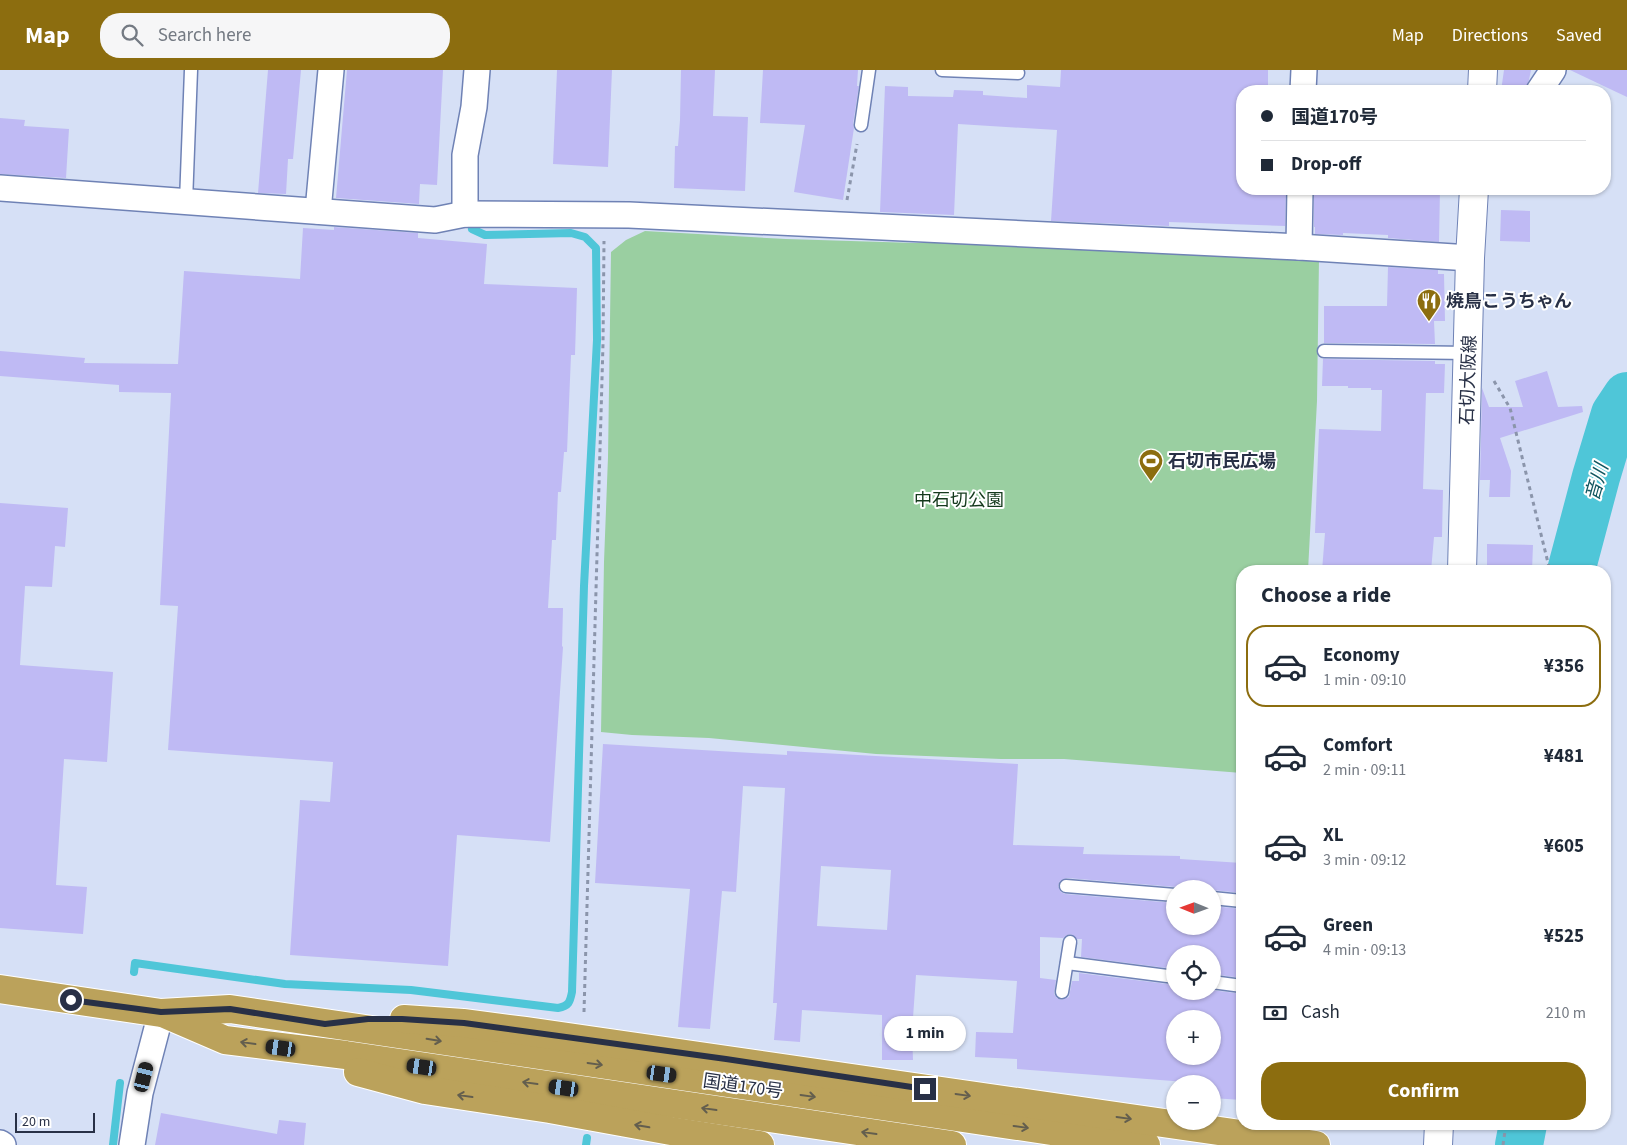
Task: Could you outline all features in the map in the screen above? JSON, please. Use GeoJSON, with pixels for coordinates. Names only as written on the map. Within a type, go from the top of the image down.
{"type":"FeatureCollection","features":[{"type":"Feature","properties":{"kind":"highway","name":"国道170号"},"geometry":{"type":"LineString","coordinates":[[0,989],[161,1012],[230,1009],[1146,1145]]}},
{"type":"Feature","properties":{"kind":"highway","name":"国道170号"},"geometry":{"type":"LineString","coordinates":[[161,1012],[225,1040],[356,1057],[952,1145]]}},
{"type":"Feature","properties":{"kind":"highway"},"geometry":{"type":"LineString","coordinates":[[325,1024],[368,1019],[464,1023],[726,1059],[1316,1145]]}},
{"type":"Feature","properties":{"kind":"highway"},"geometry":{"type":"LineString","coordinates":[[281,1048],[425,1090],[550,1109],[760,1145]]}},
{"type":"Feature","properties":{"kind":"main road"},"geometry":{"type":"LineString","coordinates":[[1482,85],[1483,70]]}},
{"type":"Feature","properties":{"kind":"main road","name":"石切大阪線"},"geometry":{"type":"LineString","coordinates":[[1462,565],[1470,258],[1475,195]]}},
{"type":"Feature","properties":{"kind":"main road"},"geometry":{"type":"LineString","coordinates":[[1438,1145],[1439,1130]]}},
{"type":"Feature","properties":{"kind":"street"},"geometry":{"type":"LineString","coordinates":[[318,211],[331,70]]}},
{"type":"Feature","properties":{"kind":"street"},"geometry":{"type":"LineString","coordinates":[[465,214],[465,155],[474,107],[477,70]]}},
{"type":"Feature","properties":{"kind":"street"},"geometry":{"type":"LineString","coordinates":[[1303,85],[1304,70]]}},
{"type":"Feature","properties":{"kind":"street"},"geometry":{"type":"LineString","coordinates":[[1543,85],[1553,70]]}},
{"type":"Feature","properties":{"kind":"street"},"geometry":{"type":"LineString","coordinates":[[0,188],[435,220],[465,214],[604,215],[1299,247],[1470,258]]}},
{"type":"Feature","properties":{"kind":"street"},"geometry":{"type":"LineString","coordinates":[[1299,247],[1300,195]]}},
{"type":"Feature","properties":{"kind":"street"},"geometry":{"type":"LineString","coordinates":[[132,1145],[140,1093],[161,1012]]}},
{"type":"Feature","properties":{"kind":"street"},"geometry":{"type":"LineString","coordinates":[[0,1142],[3,1145]]}},
{"type":"Feature","properties":{"kind":"lane"},"geometry":{"type":"LineString","coordinates":[[186,202],[191,70]]}},
{"type":"Feature","properties":{"kind":"lane"},"geometry":{"type":"LineString","coordinates":[[861,125],[869,70]]}},
{"type":"Feature","properties":{"kind":"lane"},"geometry":{"type":"LineString","coordinates":[[942,70],[1018,73]]}},
{"type":"Feature","properties":{"kind":"lane"},"geometry":{"type":"LineString","coordinates":[[1324,351],[1468,353]]}},
{"type":"Feature","properties":{"kind":"lane"},"geometry":{"type":"LineString","coordinates":[[1066,886],[1166,894]]}},
{"type":"Feature","properties":{"kind":"lane"},"geometry":{"type":"LineString","coordinates":[[1221,899],[1236,900]]}},
{"type":"Feature","properties":{"kind":"lane"},"geometry":{"type":"LineString","coordinates":[[1062,992],[1070,942]]}},
{"type":"Feature","properties":{"kind":"lane"},"geometry":{"type":"LineString","coordinates":[[1067,963],[1166,976]]}},
{"type":"Feature","properties":{"kind":"lane"},"geometry":{"type":"LineString","coordinates":[[1221,983],[1236,985]]}},
{"type":"Feature","properties":{"kind":"path"},"geometry":{"type":"LineString","coordinates":[[843,225],[861,125]]}},
{"type":"Feature","properties":{"kind":"path"},"geometry":{"type":"LineString","coordinates":[[584,1013],[602,364],[604,215]]}},
{"type":"Feature","properties":{"kind":"path"},"geometry":{"type":"LineString","coordinates":[[1491,376],[1510,408],[1549,565]]}},
{"type":"Feature","properties":{"kind":"path"},"geometry":{"type":"LineString","coordinates":[[1502,1145],[1505,1130]]}},
{"type":"Feature","properties":{"kind":"green space","name":"中石切公園"},"geometry":{"type":"Polygon","coordinates":[[[645,231],[786,239],[915,243],[958,242],[1319,258],[1317,401],[1308,565],[1236,565],[1236,773],[1064,759],[1001,759],[876,754],[709,738],[601,732],[611,252],[626,240],[645,231]]]}},
{"type":"Feature","properties":{"kind":"building"},"geometry":{"type":"Polygon","coordinates":[[[268,70],[301,70],[293,159],[288,159],[286,194],[258,193],[268,70]]]}},
{"type":"Feature","properties":{"kind":"building"},"geometry":{"type":"Polygon","coordinates":[[[347,70],[443,70],[437,185],[420,184],[419,204],[336,198],[347,70]]]}},
{"type":"Feature","properties":{"kind":"building"},"geometry":{"type":"Polygon","coordinates":[[[557,70],[612,70],[608,167],[553,164],[557,70]]]}},
{"type":"Feature","properties":{"kind":"building"},"geometry":{"type":"Polygon","coordinates":[[[681,70],[715,70],[713,116],[748,117],[745,191],[674,188],[675,146],[678,146],[680,120],[681,70]]]}},
{"type":"Feature","properties":{"kind":"building"},"geometry":{"type":"Polygon","coordinates":[[[763,70],[858,70],[857,86],[859,86],[843,200],[794,192],[805,125],[760,123],[763,70]]]}},
{"type":"Feature","properties":{"kind":"building"},"geometry":{"type":"Polygon","coordinates":[[[1061,70],[1268,70],[1268,85],[1236,85],[1236,195],[1286,195],[1285,226],[1169,222],[1169,226],[1051,221],[1057,130],[958,124],[954,215],[880,212],[885,86],[908,87],[908,96],[953,97],[954,90],[983,91],[983,95],[1027,98],[1027,85],[1060,87],[1061,70]]]}},
{"type":"Feature","properties":{"kind":"building"},"geometry":{"type":"Polygon","coordinates":[[[1504,70],[1531,70],[1527,85],[1502,85],[1504,70]]]}},
{"type":"Feature","properties":{"kind":"building"},"geometry":{"type":"Polygon","coordinates":[[[1570,70],[1627,70],[1627,97],[1611,89],[1611,85],[1602,85],[1570,70]]]}},
{"type":"Feature","properties":{"kind":"building"},"geometry":{"type":"Polygon","coordinates":[[[0,118],[25,120],[24,126],[69,129],[66,178],[0,174],[0,118]]]}},
{"type":"Feature","properties":{"kind":"building"},"geometry":{"type":"Polygon","coordinates":[[[1314,195],[1440,195],[1439,242],[1388,238],[1388,235],[1315,234],[1314,195]]]}},
{"type":"Feature","properties":{"kind":"building"},"geometry":{"type":"Polygon","coordinates":[[[1501,210],[1530,211],[1530,242],[1500,241],[1501,210]]]}},
{"type":"Feature","properties":{"kind":"building"},"geometry":{"type":"Polygon","coordinates":[[[334,227],[418,233],[418,238],[487,244],[484,284],[577,288],[575,355],[571,355],[567,452],[564,452],[561,492],[558,492],[556,540],[552,540],[548,608],[563,608],[563,647],[550,842],[457,835],[448,966],[290,955],[300,800],[330,802],[333,762],[168,750],[178,606],[160,605],[171,393],[119,392],[119,385],[0,376],[0,351],[85,358],[84,363],[178,364],[184,271],[300,279],[303,228],[334,230],[334,227]]]}},
{"type":"Feature","properties":{"kind":"building"},"geometry":{"type":"Polygon","coordinates":[[[1388,267],[1438,270],[1438,274],[1444,274],[1445,321],[1434,321],[1435,344],[1324,343],[1324,306],[1387,306],[1388,267]]]}},
{"type":"Feature","properties":{"kind":"building"},"geometry":{"type":"Polygon","coordinates":[[[1323,359],[1435,361],[1435,364],[1445,364],[1444,393],[1426,393],[1423,489],[1443,490],[1442,537],[1434,537],[1432,565],[1322,565],[1325,533],[1315,533],[1319,429],[1381,431],[1382,390],[1348,388],[1348,386],[1322,386],[1323,359]]]}},
{"type":"Feature","properties":{"kind":"building"},"geometry":{"type":"Polygon","coordinates":[[[1547,371],[1558,407],[1582,406],[1583,412],[1500,438],[1511,471],[1510,497],[1489,497],[1490,480],[1480,480],[1482,388],[1489,407],[1523,407],[1515,381],[1547,371]]]}},
{"type":"Feature","properties":{"kind":"building"},"geometry":{"type":"Polygon","coordinates":[[[0,503],[68,508],[65,547],[55,546],[52,587],[25,586],[20,665],[113,672],[107,762],[64,759],[56,885],[87,887],[83,934],[0,928],[0,503]]]}},
{"type":"Feature","properties":{"kind":"building"},"geometry":{"type":"Polygon","coordinates":[[[1487,544],[1533,545],[1532,565],[1487,565],[1487,544]]]}},
{"type":"Feature","properties":{"kind":"building"},"geometry":{"type":"Polygon","coordinates":[[[603,744],[787,755],[787,751],[1018,764],[1013,845],[1084,847],[1083,854],[1180,856],[1180,859],[1236,863],[1236,892],[1221,891],[1221,880],[1166,880],[1166,886],[1067,878],[1060,881],[1058,886],[1061,892],[1065,894],[1166,902],[1166,935],[1221,935],[1221,907],[1236,908],[1236,977],[1221,975],[1221,945],[1166,945],[1166,968],[1081,957],[1082,939],[1077,939],[1071,934],[1063,938],[1040,937],[1040,978],[1056,980],[1054,994],[1061,1000],[1069,997],[1072,981],[1079,981],[1079,973],[1166,984],[1166,1000],[1221,1000],[1221,991],[1236,993],[1236,1100],[1221,1099],[1221,1075],[1166,1075],[1166,1080],[1017,1069],[1017,1059],[975,1057],[976,1032],[1013,1033],[1017,981],[916,975],[912,1032],[913,1060],[882,1060],[882,1015],[802,1010],[800,1042],[774,1040],[777,1003],[773,1003],[785,788],[743,786],[736,892],[722,891],[710,1029],[678,1027],[690,889],[595,883],[603,744]],[[821,866],[817,926],[887,930],[891,870],[821,866]]]}},
{"type":"Feature","properties":{"kind":"building"},"geometry":{"type":"Polygon","coordinates":[[[161,1113],[277,1134],[279,1120],[306,1123],[304,1145],[155,1145],[161,1113]]]}},
{"type":"Feature","properties":{"kind":"waterway"},"geometry":{"type":"LineString","coordinates":[[134,972],[135,963],[285,984],[411,990],[558,1008],[567,1005],[570,1001],[572,992],[584,586],[597,340],[596,248],[585,237],[571,233],[485,235],[472,229]]}},
{"type":"Feature","properties":{"kind":"waterway","name":"音川"},"geometry":{"type":"LineString","coordinates":[[1573,565],[1615,414],[1627,396]]}},
{"type":"Feature","properties":{"kind":"waterway"},"geometry":{"type":"LineString","coordinates":[[113,1145],[120,1083]]}},
{"type":"Feature","properties":{"kind":"waterway","name":"音川"},"geometry":{"type":"LineString","coordinates":[[1519,1145],[1522,1130]]}},
{"type":"Feature","properties":{"kind":"waterway"},"geometry":{"type":"LineString","coordinates":[[586,1145],[587,1138]]}},
{"type":"Feature","properties":{"kind":"place","name":"焼鳥こうちゃん"},"geometry":{"type":"Point","coordinates":[1429,322]}},
{"type":"Feature","properties":{"kind":"place","name":"石切市民広場"},"geometry":{"type":"Point","coordinates":[1151,482]}},
{"type":"Feature","properties":{"kind":"route"},"geometry":{"type":"LineString","coordinates":[[71,1000],[161,1012],[230,1009],[325,1024],[368,1019],[464,1023],[925,1089]]}}]}
